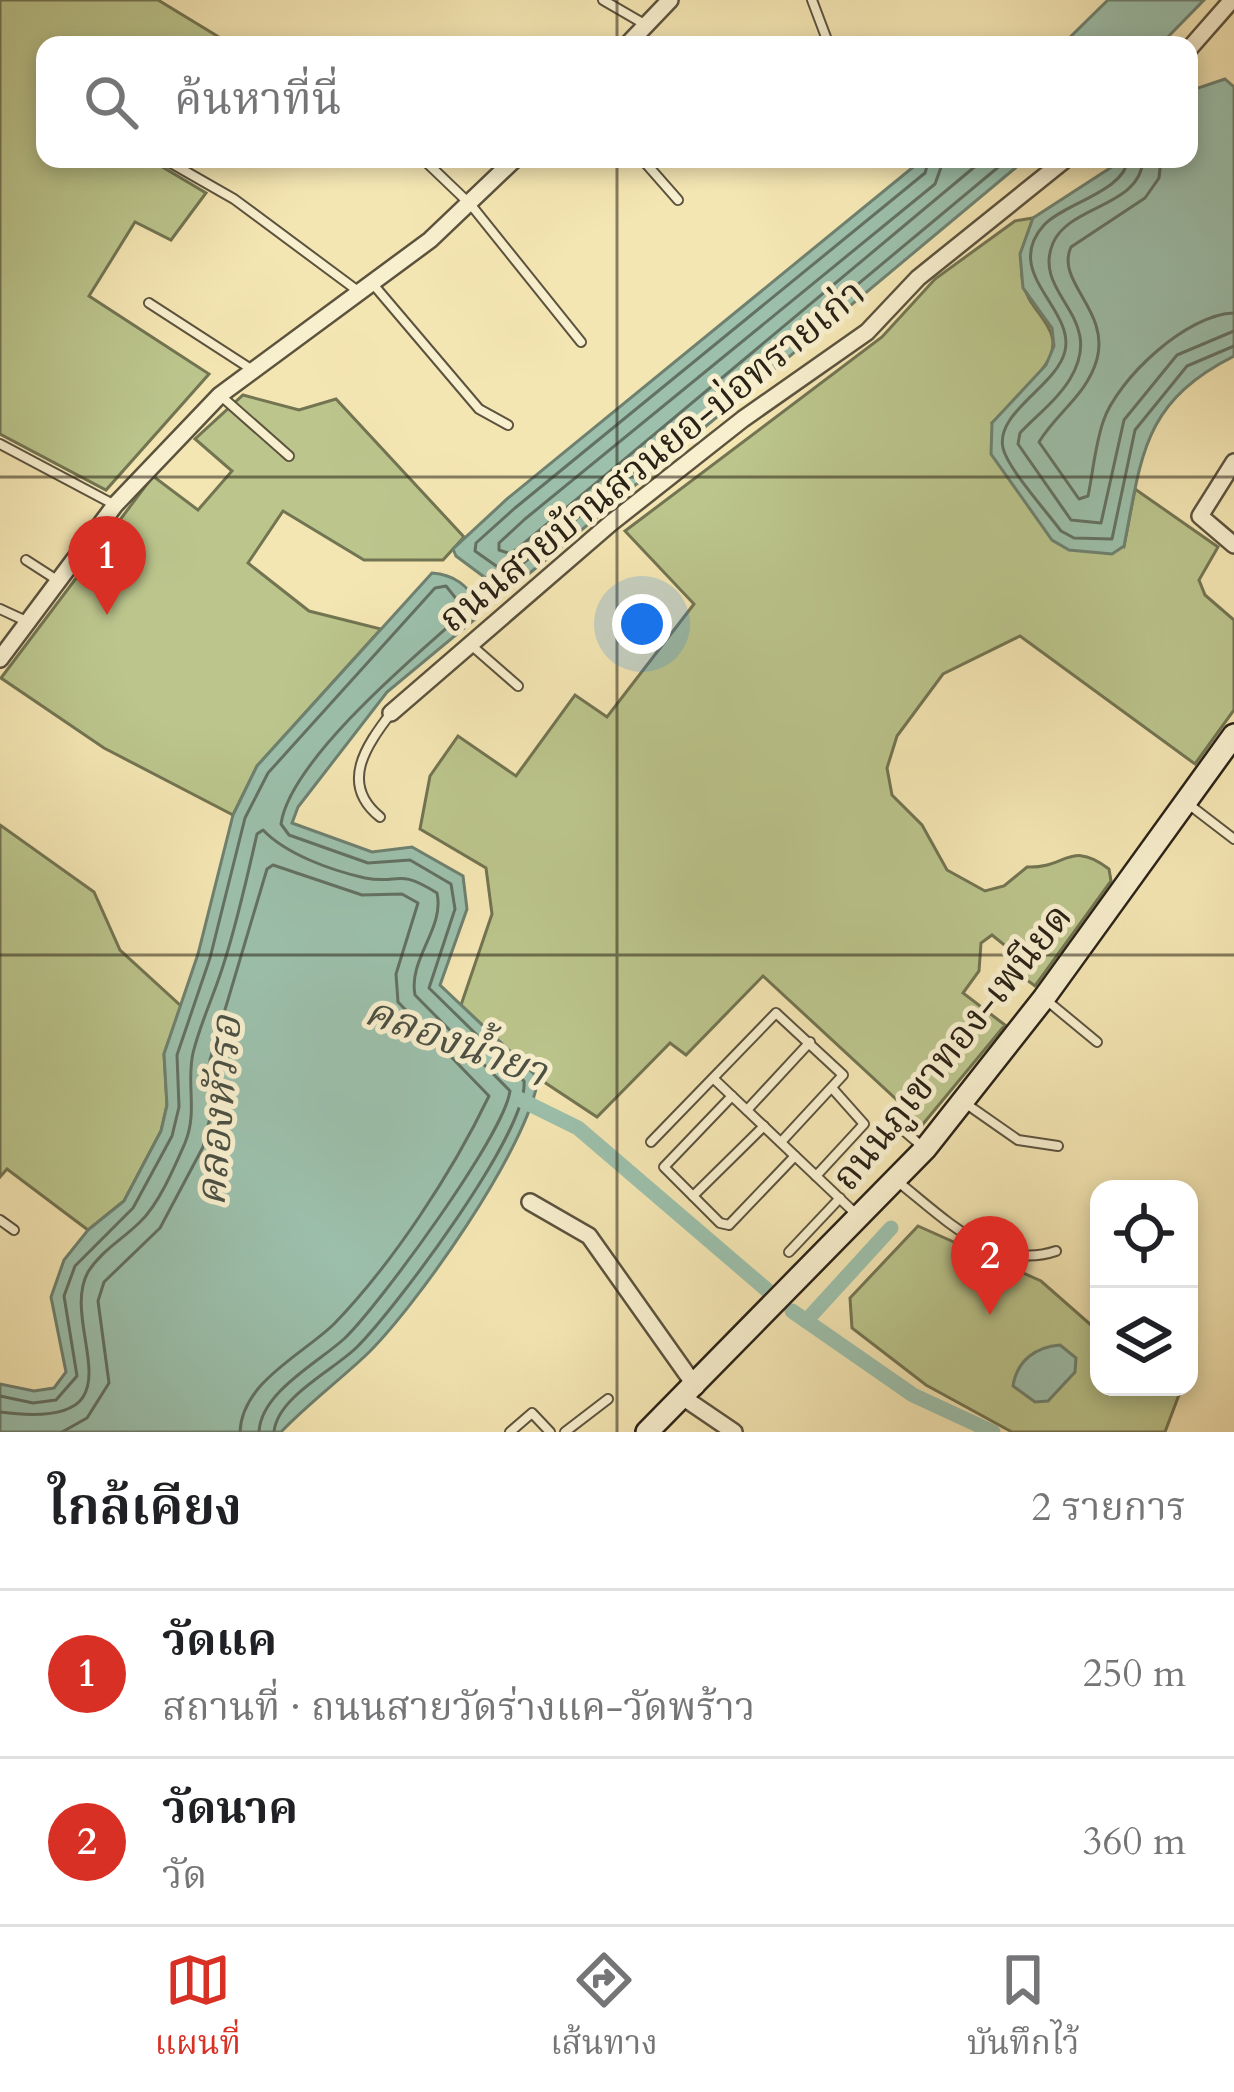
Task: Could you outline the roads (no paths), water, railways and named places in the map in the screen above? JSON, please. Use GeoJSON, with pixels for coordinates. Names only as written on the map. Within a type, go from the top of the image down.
{"type":"FeatureCollection","features":[{"type":"Feature","properties":{"kind":"main road","name":"ถนนภูเขาทอง-เพนียด"},"geometry":{"type":"LineString","coordinates":[[647,1432],[861,1218],[964,1102],[1234,735]]}},
{"type":"Feature","properties":{"kind":"street"},"geometry":{"type":"LineString","coordinates":[[636,36],[670,0]]}},
{"type":"Feature","properties":{"kind":"street"},"geometry":{"type":"LineString","coordinates":[[1198,39],[1232,0]]}},
{"type":"Feature","properties":{"kind":"street"},"geometry":{"type":"LineString","coordinates":[[0,659],[115,505],[220,395],[471,205],[506,168]]}},
{"type":"Feature","properties":{"kind":"street","name":"ถนนสายบ้านสวนยอ-บ่อทรายเก่า"},"geometry":{"type":"LineString","coordinates":[[391,713],[710,445],[867,332],[918,278],[1055,168]]}},
{"type":"Feature","properties":{"kind":"street"},"geometry":{"type":"LineString","coordinates":[[1234,462],[1200,516],[1234,544]]}},
{"type":"Feature","properties":{"kind":"street"},"geometry":{"type":"LineString","coordinates":[[530,1202],[589,1236],[690,1392],[734,1432]]}},
{"type":"Feature","properties":{"kind":"lane"},"geometry":{"type":"LineString","coordinates":[[603,0],[646,26]]}},
{"type":"Feature","properties":{"kind":"lane"},"geometry":{"type":"LineString","coordinates":[[812,0],[826,36]]}},
{"type":"Feature","properties":{"kind":"lane"},"geometry":{"type":"LineString","coordinates":[[180,168],[364,286],[478,410],[508,425]]}},
{"type":"Feature","properties":{"kind":"lane"},"geometry":{"type":"LineString","coordinates":[[432,168],[471,205],[581,342]]}},
{"type":"Feature","properties":{"kind":"lane"},"geometry":{"type":"LineString","coordinates":[[650,168],[678,200]]}},
{"type":"Feature","properties":{"kind":"lane"},"geometry":{"type":"LineString","coordinates":[[149,303],[251,369]]}},
{"type":"Feature","properties":{"kind":"lane"},"geometry":{"type":"LineString","coordinates":[[220,395],[289,456]]}},
{"type":"Feature","properties":{"kind":"lane"},"geometry":{"type":"LineString","coordinates":[[0,444],[115,505]]}},
{"type":"Feature","properties":{"kind":"lane"},"geometry":{"type":"LineString","coordinates":[[26,560],[58,580]]}},
{"type":"Feature","properties":{"kind":"lane"},"geometry":{"type":"LineString","coordinates":[[0,609],[27,622]]}},
{"type":"Feature","properties":{"kind":"lane"},"geometry":{"type":"LineString","coordinates":[[470,644],[518,686]]}},
{"type":"Feature","properties":{"kind":"lane"},"geometry":{"type":"LineString","coordinates":[[380,817],[365,805],[358,775],[363,751],[391,713]]}},
{"type":"Feature","properties":{"kind":"lane"},"geometry":{"type":"LineString","coordinates":[[1186,802],[1234,838]]}},
{"type":"Feature","properties":{"kind":"lane"},"geometry":{"type":"LineString","coordinates":[[1044,998],[1097,1042]]}},
{"type":"Feature","properties":{"kind":"lane"},"geometry":{"type":"LineString","coordinates":[[651,1142],[771,1015],[779,1014],[842,1070],[832,1088],[781,1142]]}},
{"type":"Feature","properties":{"kind":"lane"},"geometry":{"type":"LineString","coordinates":[[747,1110],[810,1042]]}},
{"type":"Feature","properties":{"kind":"lane"},"geometry":{"type":"LineString","coordinates":[[714,1079],[861,1218]]}},
{"type":"Feature","properties":{"kind":"lane"},"geometry":{"type":"LineString","coordinates":[[816,1176],[864,1121],[832,1088]]}},
{"type":"Feature","properties":{"kind":"lane"},"geometry":{"type":"LineString","coordinates":[[732,1096],[666,1162],[667,1171],[720,1223],[729,1225],[795,1156]]}},
{"type":"Feature","properties":{"kind":"lane"},"geometry":{"type":"LineString","coordinates":[[964,1102],[1018,1140],[1058,1146]]}},
{"type":"Feature","properties":{"kind":"lane"},"geometry":{"type":"LineString","coordinates":[[896,1124],[925,1148]]}},
{"type":"Feature","properties":{"kind":"lane"},"geometry":{"type":"LineString","coordinates":[[693,1196],[764,1126]]}},
{"type":"Feature","properties":{"kind":"lane"},"geometry":{"type":"LineString","coordinates":[[896,1180],[971,1239],[1031,1259],[1056,1251]]}},
{"type":"Feature","properties":{"kind":"lane"},"geometry":{"type":"LineString","coordinates":[[789,1252],[839,1198]]}},
{"type":"Feature","properties":{"kind":"lane"},"geometry":{"type":"LineString","coordinates":[[0,1220],[14,1230]]}},
{"type":"Feature","properties":{"kind":"lane"},"geometry":{"type":"LineString","coordinates":[[565,1432],[608,1399]]}},
{"type":"Feature","properties":{"kind":"lane"},"geometry":{"type":"LineString","coordinates":[[510,1432],[532,1413],[550,1432]]}},
{"type":"Feature","properties":{"kind":"water"},"geometry":{"type":"Polygon","coordinates":[[[1108,0],[1204,0],[1169,36],[1071,36],[1108,0]]]}},
{"type":"Feature","properties":{"kind":"water"},"geometry":{"type":"Polygon","coordinates":[[[1225,79],[1234,87],[1234,356],[1181,392],[1164,412],[1143,458],[1124,546],[1112,554],[1069,550],[1052,540],[991,454],[992,423],[1046,365],[1054,346],[1052,328],[1023,288],[1020,254],[1033,218],[1110,168],[1198,168],[1198,88],[1225,79]]]}},
{"type":"Feature","properties":{"kind":"water"},"geometry":{"type":"Polygon","coordinates":[[[912,168],[1015,168],[512,588],[495,585],[453,549],[507,499],[912,168]]]}},
{"type":"Feature","properties":{"kind":"water","name":"คลองหัวรอ"},"geometry":{"type":"Polygon","coordinates":[[[432,573],[465,586],[481,604],[480,615],[387,692],[298,807],[292,823],[372,852],[412,847],[463,876],[467,909],[440,985],[538,1078],[515,1143],[467,1225],[412,1303],[364,1357],[281,1432],[0,1432],[0,1384],[34,1391],[54,1388],[66,1372],[51,1297],[64,1260],[88,1230],[124,1201],[161,1131],[167,1105],[164,1054],[198,954],[233,815],[257,766],[432,573]]]}},
{"type":"Feature","properties":{"kind":"water"},"geometry":{"type":"Polygon","coordinates":[[[1060,1345],[1076,1358],[1075,1372],[1048,1401],[1035,1402],[1013,1386],[1029,1356],[1060,1345]]]}},
{"type":"Feature","properties":{"kind":"waterway","name":"คลองน้ำยา"},"geometry":{"type":"LineString","coordinates":[[519,1099],[578,1128],[767,1290]]}},
{"type":"Feature","properties":{"kind":"waterway"},"geometry":{"type":"LineString","coordinates":[[806,1321],[891,1228]]}},
{"type":"Feature","properties":{"kind":"waterway","name":"คลองน้ำยา"},"geometry":{"type":"LineString","coordinates":[[792,1311],[913,1395],[993,1432]]}},
{"type":"Feature","properties":{"kind":"place","name":"วัดแค"},"geometry":{"type":"Point","coordinates":[107,615]}},
{"type":"Feature","properties":{"kind":"place","name":"วัดนาค"},"geometry":{"type":"Point","coordinates":[990,1315]}}]}
